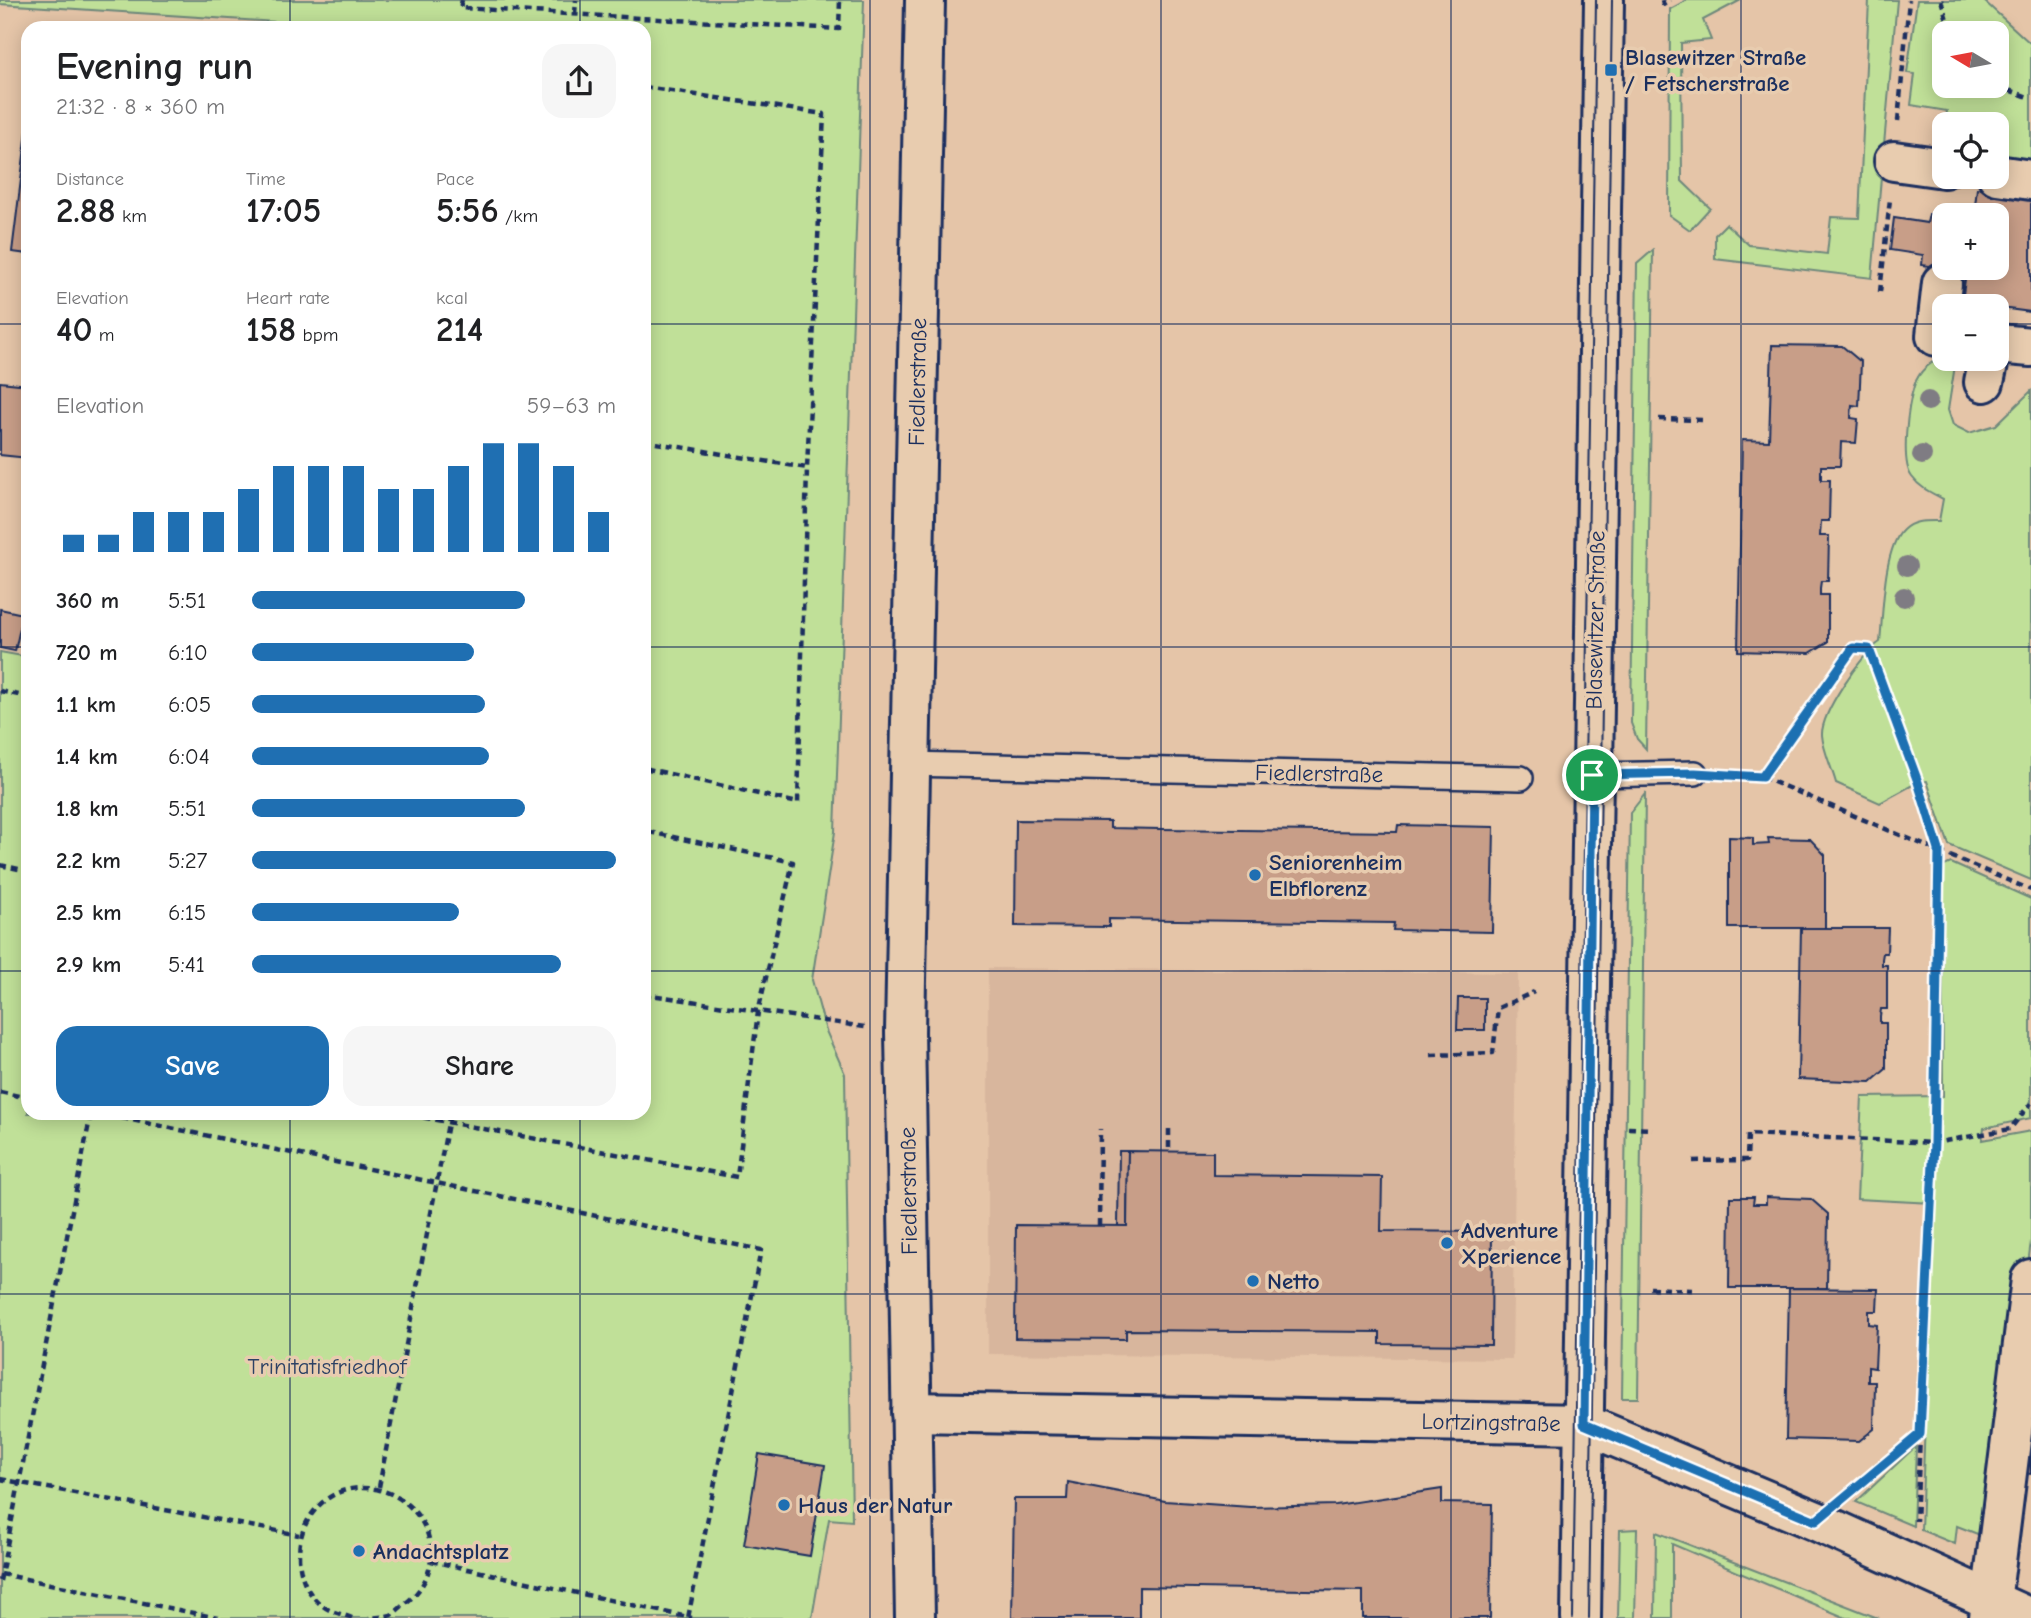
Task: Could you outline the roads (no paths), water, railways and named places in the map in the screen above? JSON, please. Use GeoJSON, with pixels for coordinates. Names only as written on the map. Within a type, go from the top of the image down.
{"type":"FeatureCollection","features":[{"type":"Feature","properties":{"kind":"street","name":"Fiedlerstraße"},"geometry":{"type":"LineString","coordinates":[[915,1618],[905,1032],[908,764],[925,0]]}},
{"type":"Feature","properties":{"kind":"street","name":"Blasewitzer Straße"},"geometry":{"type":"LineString","coordinates":[[1581,1618],[1604,0]]}},
{"type":"Feature","properties":{"kind":"street"},"geometry":{"type":"LineString","coordinates":[[1894,160],[1932,166]]}},
{"type":"Feature","properties":{"kind":"street"},"geometry":{"type":"LineString","coordinates":[[2009,177],[2031,180]]}},
{"type":"Feature","properties":{"kind":"street"},"geometry":{"type":"LineString","coordinates":[[1941,294],[1942,283]]}},
{"type":"Feature","properties":{"kind":"street"},"geometry":{"type":"LineString","coordinates":[[2009,345],[2031,347]]}},
{"type":"Feature","properties":{"kind":"street"},"geometry":{"type":"LineString","coordinates":[[1991,1610],[2031,1279]]}},
{"type":"Feature","properties":{"kind":"street","name":"Lortzingstraße"},"geometry":{"type":"LineString","coordinates":[[911,1412],[1584,1424],[1816,1521],[1913,1565],[1991,1610],[2029,1618]]}},
{"type":"Feature","properties":{"kind":"lane","name":"Fiedlerstraße"},"geometry":{"type":"LineString","coordinates":[[908,764],[1521,778]]}},
{"type":"Feature","properties":{"kind":"lane"},"geometry":{"type":"LineString","coordinates":[[1592,775],[1695,773]]}},
{"type":"Feature","properties":{"kind":"tram line"},"geometry":{"type":"LineString","coordinates":[[1573,1618],[1596,0]]}},
{"type":"Feature","properties":{"kind":"tram line"},"geometry":{"type":"LineString","coordinates":[[1589,1618],[1612,0]]}},
{"type":"Feature","properties":{"kind":"place","name":"Blasewitzer Straße / Fetscherstraße"},"geometry":{"type":"Point","coordinates":[1611,70]}},
{"type":"Feature","properties":{"kind":"place","name":"Seniorenheim Elbflorenz"},"geometry":{"type":"Point","coordinates":[1255,875]}},
{"type":"Feature","properties":{"kind":"place","name":"Adventure Xperience"},"geometry":{"type":"Point","coordinates":[1447,1243]}},
{"type":"Feature","properties":{"kind":"place","name":"Netto"},"geometry":{"type":"Point","coordinates":[1253,1281]}},
{"type":"Feature","properties":{"kind":"place","name":"Haus der Natur"},"geometry":{"type":"Point","coordinates":[784,1505]}},
{"type":"Feature","properties":{"kind":"place","name":"Andachtsplatz"},"geometry":{"type":"Point","coordinates":[359,1551]}},
{"type":"Feature","properties":{"kind":"park label","name":"Trinitatisfriedhof"},"geometry":{"type":"Point","coordinates":[327,1366]}}]}
